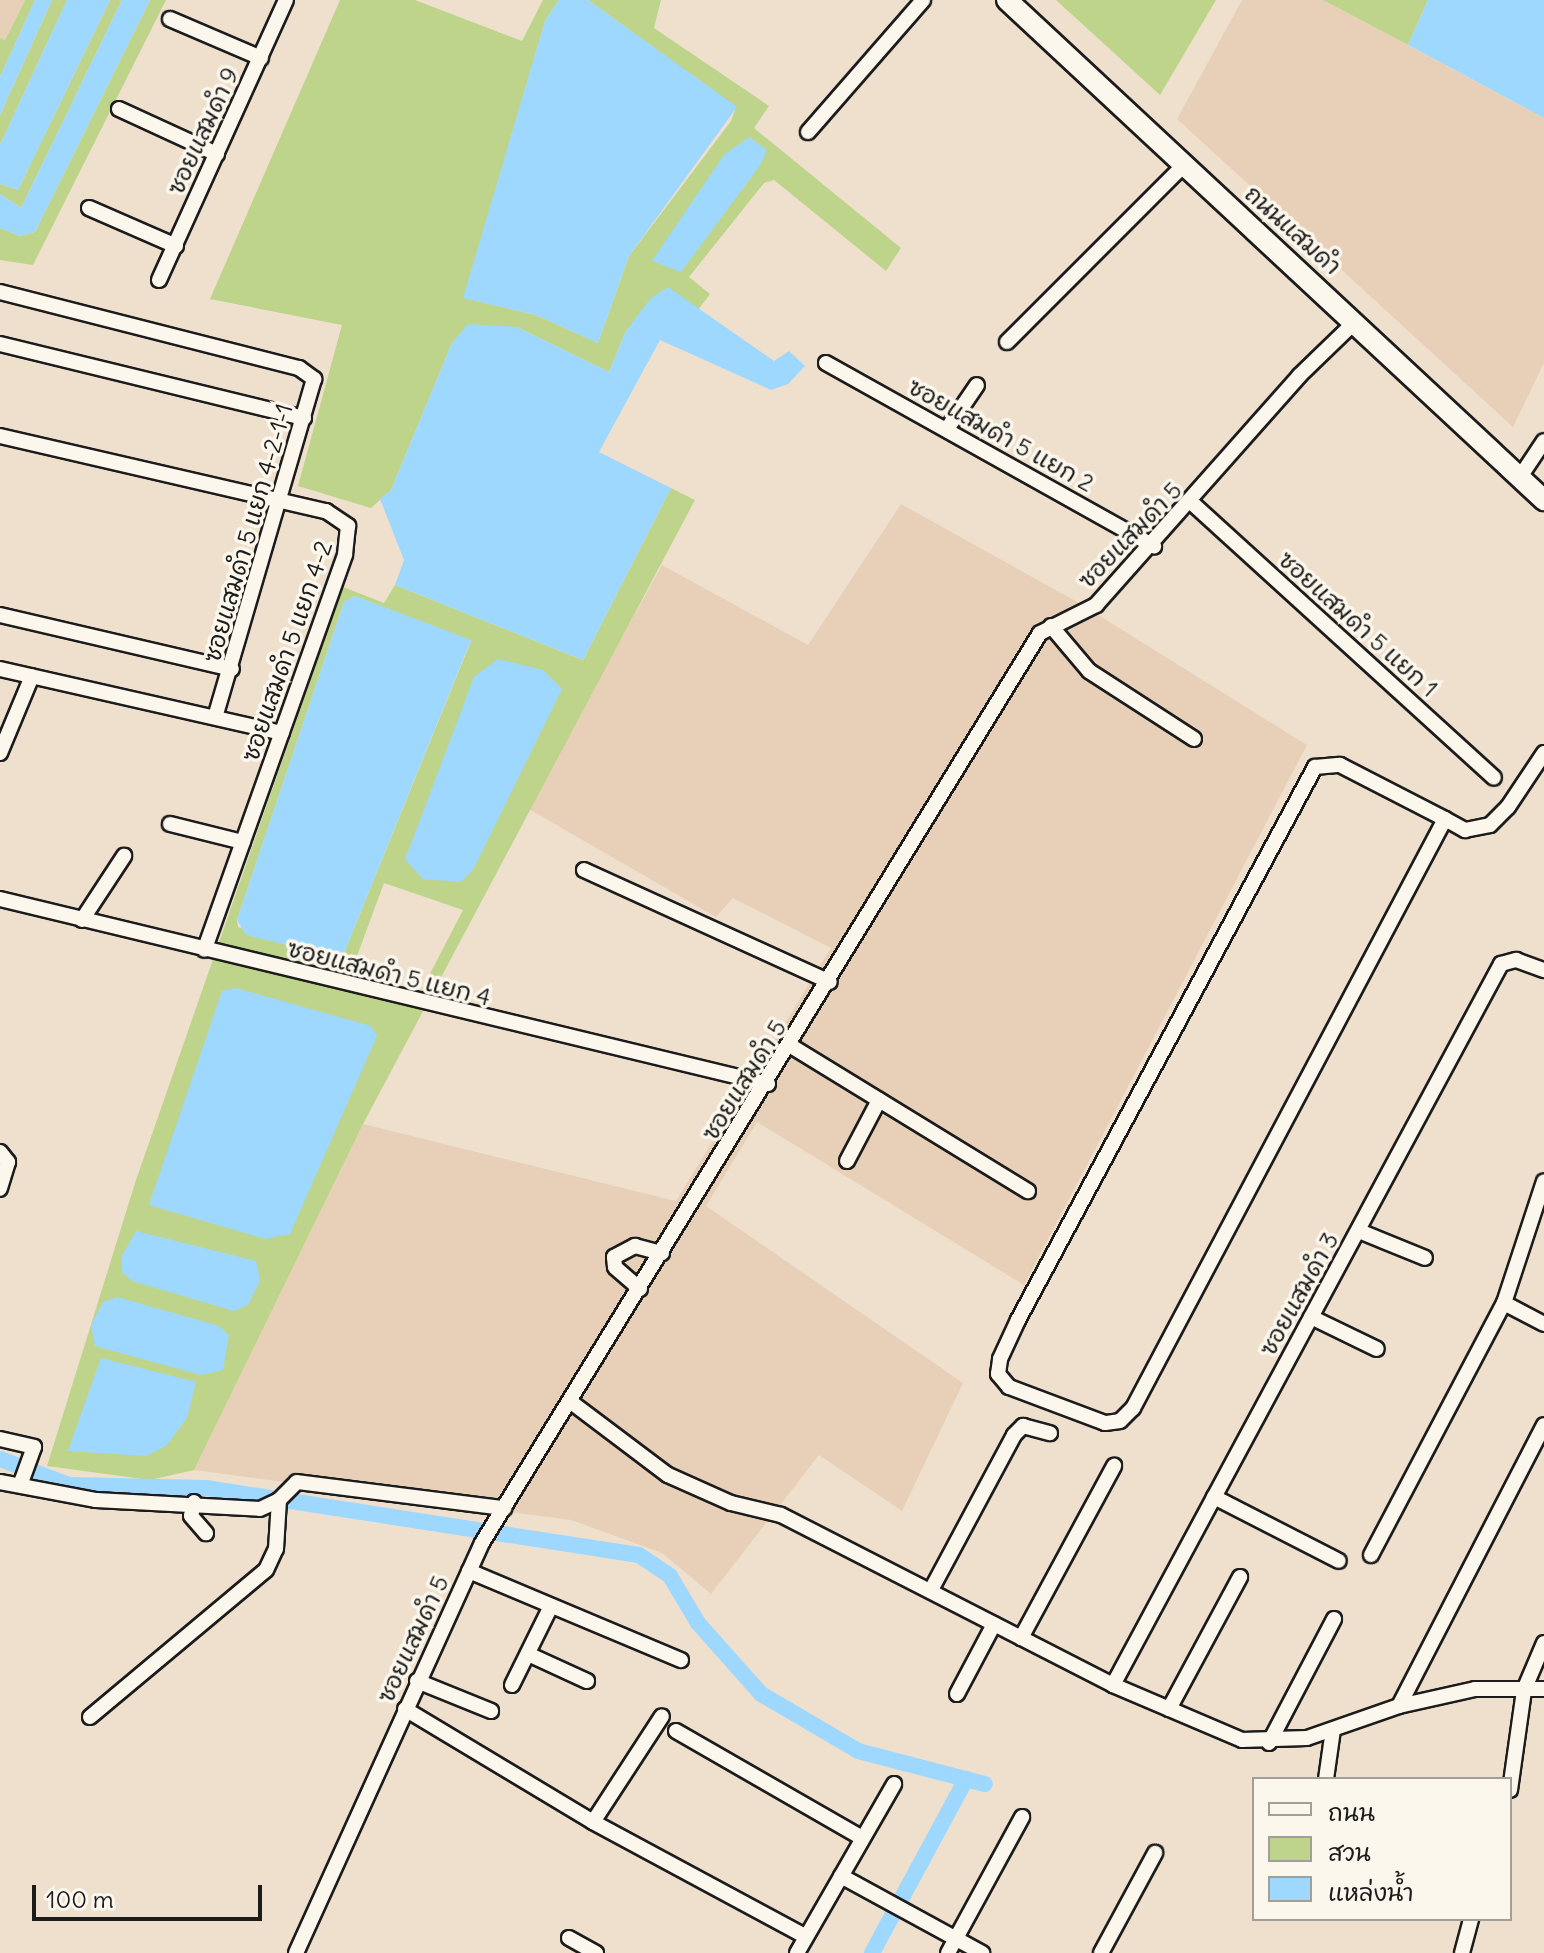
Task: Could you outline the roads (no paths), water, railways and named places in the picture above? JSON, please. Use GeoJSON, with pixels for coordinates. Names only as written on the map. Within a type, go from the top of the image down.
{"type":"FeatureCollection","features":[{"type":"Feature","properties":{"kind":"street","name":"ซอยแสมดำ 9"},"geometry":{"type":"LineString","coordinates":[[159,280],[286,0]]}},
{"type":"Feature","properties":{"kind":"street"},"geometry":{"type":"LineString","coordinates":[[808,132],[923,0]]}},
{"type":"Feature","properties":{"kind":"street","name":"ถนนแสมดำ"},"geometry":{"type":"LineString","coordinates":[[1007,0],[1182,167],[1355,322],[1544,500]]}},
{"type":"Feature","properties":{"kind":"street"},"geometry":{"type":"LineString","coordinates":[[170,19],[261,58]]}},
{"type":"Feature","properties":{"kind":"street"},"geometry":{"type":"LineString","coordinates":[[119,109],[217,154]]}},
{"type":"Feature","properties":{"kind":"street"},"geometry":{"type":"LineString","coordinates":[[1007,342],[1182,167]]}},
{"type":"Feature","properties":{"kind":"street"},"geometry":{"type":"LineString","coordinates":[[89,208],[176,246]]}},
{"type":"Feature","properties":{"kind":"street","name":"ซอยแสมดำ 5 แยก 4-2-1-1"},"geometry":{"type":"LineString","coordinates":[[0,292],[299,368],[314,379],[232,669],[215,717]]}},
{"type":"Feature","properties":{"kind":"street","name":"ซอยแสมดำ 5"},"geometry":{"type":"LineString","coordinates":[[296,1953],[482,1543],[768,1084],[1040,633],[1096,605],[1154,546],[1299,376],[1355,322]]}},
{"type":"Feature","properties":{"kind":"street"},"geometry":{"type":"LineString","coordinates":[[0,344],[304,418]]}},
{"type":"Feature","properties":{"kind":"street","name":"ซอยแสมดำ 5 แยก 2"},"geometry":{"type":"LineString","coordinates":[[826,363],[1154,546]]}},
{"type":"Feature","properties":{"kind":"street"},"geometry":{"type":"LineString","coordinates":[[947,429],[977,385]]}},
{"type":"Feature","properties":{"kind":"street","name":"ซอยแสมดำ 5 แยก 4-2"},"geometry":{"type":"LineString","coordinates":[[0,436],[337,515],[350,536],[204,950]]}},
{"type":"Feature","properties":{"kind":"street"},"geometry":{"type":"LineString","coordinates":[[1520,477],[1544,441]]}},
{"type":"Feature","properties":{"kind":"street","name":"ซอยแสมดำ 5 แยก 1"},"geometry":{"type":"LineString","coordinates":[[1192,503],[1494,778]]}},
{"type":"Feature","properties":{"kind":"street"},"geometry":{"type":"LineString","coordinates":[[0,615],[232,669]]}},
{"type":"Feature","properties":{"kind":"street"},"geometry":{"type":"LineString","coordinates":[[1051,626],[1089,671],[1194,739]]}},
{"type":"Feature","properties":{"kind":"street"},"geometry":{"type":"LineString","coordinates":[[0,669],[282,733]]}},
{"type":"Feature","properties":{"kind":"street"},"geometry":{"type":"LineString","coordinates":[[0,753],[32,676]]}},
{"type":"Feature","properties":{"kind":"street"},"geometry":{"type":"LineString","coordinates":[[1445,819],[1133,1408],[1120,1421],[1105,1423],[1009,1387],[998,1374],[1000,1359],[1018,1320],[1315,767],[1340,765],[1445,819],[1465,830],[1490,825],[1544,753]]}},
{"type":"Feature","properties":{"kind":"street"},"geometry":{"type":"LineString","coordinates":[[170,824],[243,842]]}},
{"type":"Feature","properties":{"kind":"street"},"geometry":{"type":"LineString","coordinates":[[82,920],[124,856]]}},
{"type":"Feature","properties":{"kind":"street"},"geometry":{"type":"LineString","coordinates":[[584,870],[830,982]]}},
{"type":"Feature","properties":{"kind":"street","name":"ซอยแสมดำ 5 แยก 4"},"geometry":{"type":"LineString","coordinates":[[0,899],[768,1084]]}},
{"type":"Feature","properties":{"kind":"street","name":"ซอยแสมดำ 3"},"geometry":{"type":"LineString","coordinates":[[1113,1685],[1501,964],[1516,960],[1544,970]]}},
{"type":"Feature","properties":{"kind":"street"},"geometry":{"type":"LineString","coordinates":[[791,1046],[1028,1191]]}},
{"type":"Feature","properties":{"kind":"street"},"geometry":{"type":"LineString","coordinates":[[847,1161],[879,1100]]}},
{"type":"Feature","properties":{"kind":"street"},"geometry":{"type":"LineString","coordinates":[[0,1152],[7,1169],[0,1189]]}},
{"type":"Feature","properties":{"kind":"street"},"geometry":{"type":"LineString","coordinates":[[1371,1555],[1504,1303],[1544,1181]]}},
{"type":"Feature","properties":{"kind":"street"},"geometry":{"type":"LineString","coordinates":[[1359,1231],[1425,1258]]}},
{"type":"Feature","properties":{"kind":"street"},"geometry":{"type":"LineString","coordinates":[[640,1289],[615,1267],[614,1257],[635,1246],[662,1253]]}},
{"type":"Feature","properties":{"kind":"street"},"geometry":{"type":"LineString","coordinates":[[1504,1303],[1544,1324]]}},
{"type":"Feature","properties":{"kind":"street"},"geometry":{"type":"LineString","coordinates":[[1311,1317],[1377,1349]]}},
{"type":"Feature","properties":{"kind":"street"},"geometry":{"type":"LineString","coordinates":[[571,1402],[668,1475],[731,1503],[781,1515],[1113,1685],[1224,1734],[1269,1743],[1333,1730],[1399,1706],[1475,1689],[1544,1689]]}},
{"type":"Feature","properties":{"kind":"street"},"geometry":{"type":"LineString","coordinates":[[1399,1706],[1544,1425]]}},
{"type":"Feature","properties":{"kind":"street"},"geometry":{"type":"LineString","coordinates":[[931,1590],[1014,1435],[1023,1426],[1050,1433]]}},
{"type":"Feature","properties":{"kind":"street"},"geometry":{"type":"LineString","coordinates":[[0,1439],[34,1447],[21,1482]]}},
{"type":"Feature","properties":{"kind":"street"},"geometry":{"type":"LineString","coordinates":[[1021,1638],[1114,1466]]}},
{"type":"Feature","properties":{"kind":"street"},"geometry":{"type":"LineString","coordinates":[[0,1482],[21,1482],[76,1499],[194,1502],[260,1509],[279,1500],[297,1482],[504,1509]]}},
{"type":"Feature","properties":{"kind":"street"},"geometry":{"type":"LineString","coordinates":[[1214,1497],[1339,1561]]}},
{"type":"Feature","properties":{"kind":"street"},"geometry":{"type":"LineString","coordinates":[[90,1717],[266,1570],[276,1549],[279,1500]]}},
{"type":"Feature","properties":{"kind":"street"},"geometry":{"type":"LineString","coordinates":[[194,1502],[191,1516],[206,1533]]}},
{"type":"Feature","properties":{"kind":"street"},"geometry":{"type":"LineString","coordinates":[[469,1571],[681,1660]]}},
{"type":"Feature","properties":{"kind":"street"},"geometry":{"type":"LineString","coordinates":[[1169,1709],[1240,1577]]}},
{"type":"Feature","properties":{"kind":"street"},"geometry":{"type":"LineString","coordinates":[[512,1685],[551,1606]]}},
{"type":"Feature","properties":{"kind":"street"},"geometry":{"type":"LineString","coordinates":[[1269,1743],[1334,1619]]}},
{"type":"Feature","properties":{"kind":"street"},"geometry":{"type":"LineString","coordinates":[[957,1694],[994,1624]]}},
{"type":"Feature","properties":{"kind":"street"},"geometry":{"type":"LineString","coordinates":[[1512,1777],[1524,1690],[1544,1643]]}},
{"type":"Feature","properties":{"kind":"street"},"geometry":{"type":"LineString","coordinates":[[528,1654],[587,1681]]}},
{"type":"Feature","properties":{"kind":"street"},"geometry":{"type":"LineString","coordinates":[[417,1681],[491,1711]]}},
{"type":"Feature","properties":{"kind":"street"},"geometry":{"type":"LineString","coordinates":[[405,1709],[593,1822],[805,1936]]}},
{"type":"Feature","properties":{"kind":"street"},"geometry":{"type":"LineString","coordinates":[[593,1822],[662,1716]]}},
{"type":"Feature","properties":{"kind":"street"},"geometry":{"type":"LineString","coordinates":[[1326,1777],[1333,1730]]}},
{"type":"Feature","properties":{"kind":"street"},"geometry":{"type":"LineString","coordinates":[[676,1731],[862,1838]]}},
{"type":"Feature","properties":{"kind":"street"},"geometry":{"type":"LineString","coordinates":[[797,1953],[894,1784]]}},
{"type":"Feature","properties":{"kind":"street"},"geometry":{"type":"LineString","coordinates":[[952,1946],[1022,1817]]}},
{"type":"Feature","properties":{"kind":"street"},"geometry":{"type":"LineString","coordinates":[[1101,1953],[1155,1853]]}},
{"type":"Feature","properties":{"kind":"street"},"geometry":{"type":"LineString","coordinates":[[841,1876],[927,1924],[952,1946],[982,1953]]}},
{"type":"Feature","properties":{"kind":"street"},"geometry":{"type":"LineString","coordinates":[[1462,1953],[1470,1921]]}},
{"type":"Feature","properties":{"kind":"street"},"geometry":{"type":"LineString","coordinates":[[569,1938],[596,1953]]}},
{"type":"Feature","properties":{"kind":"water"},"geometry":{"type":"Polygon","coordinates":[[[35,0],[52,0],[0,115],[0,77],[35,0]]]}},
{"type":"Feature","properties":{"kind":"water"},"geometry":{"type":"Polygon","coordinates":[[[67,0],[110,0],[18,190],[0,184],[0,145],[67,0]]]}},
{"type":"Feature","properties":{"kind":"water"},"geometry":{"type":"Polygon","coordinates":[[[122,0],[150,0],[35,232],[20,236],[0,228],[0,194],[21,208],[122,0]]]}},
{"type":"Feature","properties":{"kind":"water"},"geometry":{"type":"Polygon","coordinates":[[[559,0],[588,0],[737,107],[629,256],[598,343],[536,315],[463,298],[545,21],[559,0]]]}},
{"type":"Feature","properties":{"kind":"water"},"geometry":{"type":"Polygon","coordinates":[[[1428,0],[1544,0],[1544,118],[1408,45],[1428,0]]]}},
{"type":"Feature","properties":{"kind":"water"},"geometry":{"type":"Polygon","coordinates":[[[749,137],[767,150],[761,164],[681,272],[652,261],[724,155],[749,137]]]}},
{"type":"Feature","properties":{"kind":"water"},"geometry":{"type":"Polygon","coordinates":[[[668,287],[774,361],[789,351],[805,366],[788,384],[771,390],[660,340],[599,452],[671,488],[583,660],[395,585],[404,560],[380,499],[391,490],[452,343],[468,324],[517,327],[609,372],[626,331],[651,298],[668,287]]]}},
{"type":"Feature","properties":{"kind":"water"},"geometry":{"type":"Polygon","coordinates":[[[355,596],[471,640],[342,958],[246,935],[237,920],[344,602],[355,596]]]}},
{"type":"Feature","properties":{"kind":"water"},"geometry":{"type":"Polygon","coordinates":[[[498,659],[543,670],[562,689],[473,870],[461,882],[423,879],[405,860],[474,677],[498,659]]]}},
{"type":"Feature","properties":{"kind":"water"},"geometry":{"type":"Polygon","coordinates":[[[236,988],[371,1026],[377,1036],[290,1234],[265,1239],[149,1205],[222,991],[236,988]]]}},
{"type":"Feature","properties":{"kind":"water"},"geometry":{"type":"Polygon","coordinates":[[[136,1231],[256,1261],[260,1281],[248,1305],[234,1311],[132,1281],[122,1272],[122,1256],[136,1231]]]}},
{"type":"Feature","properties":{"kind":"water"},"geometry":{"type":"Polygon","coordinates":[[[117,1297],[219,1326],[229,1335],[223,1370],[201,1375],[95,1346],[91,1325],[103,1302],[117,1297]]]}},
{"type":"Feature","properties":{"kind":"water"},"geometry":{"type":"Polygon","coordinates":[[[101,1358],[196,1382],[187,1418],[166,1446],[146,1456],[68,1451],[101,1358]]]}},
{"type":"Feature","properties":{"kind":"waterway"},"geometry":{"type":"LineString","coordinates":[[0,1459],[69,1485],[206,1488],[639,1555],[670,1576],[698,1623],[761,1694],[858,1751],[985,1784]]}},
{"type":"Feature","properties":{"kind":"waterway"},"geometry":{"type":"LineString","coordinates":[[872,1953],[966,1779]]}}]}
